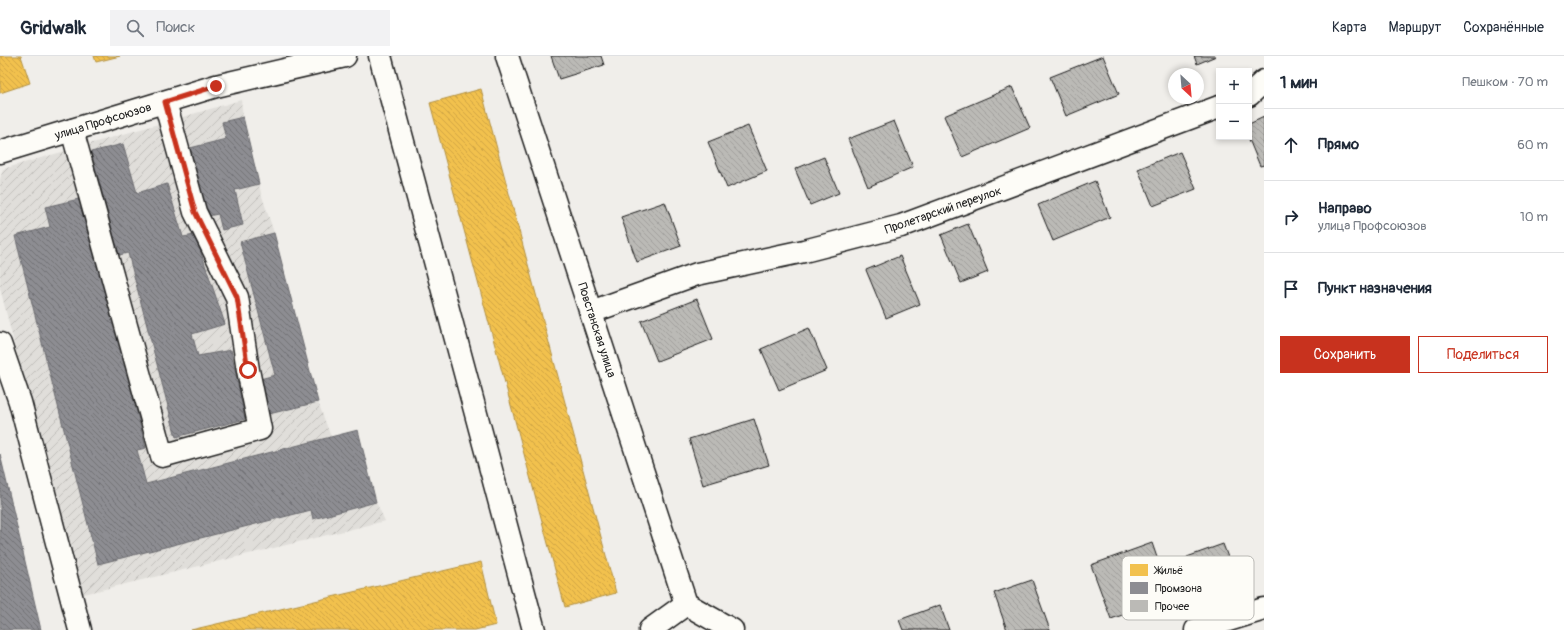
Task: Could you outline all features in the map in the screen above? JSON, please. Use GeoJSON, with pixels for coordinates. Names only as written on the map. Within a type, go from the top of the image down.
{"type":"FeatureCollection","features":[{"type":"Feature","properties":{"kind":"street","name":"улица Профсоюзов"},"geometry":{"type":"LineString","coordinates":[[0,152],[216,86],[345,56]]}},
{"type":"Feature","properties":{"kind":"street"},"geometry":{"type":"LineString","coordinates":[[380,56],[534,630]]}},
{"type":"Feature","properties":{"kind":"street","name":"Повстанская улица"},"geometry":{"type":"LineString","coordinates":[[507,56],[686,604]]}},
{"type":"Feature","properties":{"kind":"street"},"geometry":{"type":"LineString","coordinates":[[1252,92],[1264,82]]}},
{"type":"Feature","properties":{"kind":"street"},"geometry":{"type":"LineString","coordinates":[[72,130],[162,456],[260,429],[248,370],[237,297],[195,212],[165,102]]}},
{"type":"Feature","properties":{"kind":"street","name":"Пролетарский переулок"},"geometry":{"type":"LineString","coordinates":[[591,312],[697,274],[804,251],[901,226],[1216,108]]}},
{"type":"Feature","properties":{"kind":"street"},"geometry":{"type":"LineString","coordinates":[[0,344],[20,402],[80,630]]}},
{"type":"Feature","properties":{"kind":"street"},"geometry":{"type":"LineString","coordinates":[[650,630],[686,604],[732,630]]}},
{"type":"Feature","properties":{"kind":"street"},"geometry":{"type":"LineString","coordinates":[[1254,612],[1264,609]]}},
{"type":"Feature","properties":{"kind":"street"},"geometry":{"type":"LineString","coordinates":[[1196,630],[1228,620]]}},
{"type":"Feature","properties":{"kind":"shaded area"},"geometry":{"type":"Polygon","coordinates":[[[241,100],[243,117],[261,193],[274,233],[318,402],[331,437],[358,430],[376,502],[385,521],[80,595],[68,556],[0,288],[0,179],[3,169],[241,100]]]}},
{"type":"Feature","properties":{"kind":"building: Жильё"},"geometry":{"type":"Polygon","coordinates":[[[0,56],[21,56],[30,83],[0,93],[0,56]]]}},
{"type":"Feature","properties":{"kind":"building: Жильё"},"geometry":{"type":"Polygon","coordinates":[[[94,56],[120,56],[96,62],[94,56]]]}},
{"type":"Feature","properties":{"kind":"building: Жильё"},"geometry":{"type":"Polygon","coordinates":[[[481,89],[616,593],[565,607],[430,103],[481,89]]]}},
{"type":"Feature","properties":{"kind":"building: Жильё"},"geometry":{"type":"Polygon","coordinates":[[[481,562],[496,625],[475,630],[191,630],[481,562]]]}},
{"type":"Feature","properties":{"kind":"building: Промзона"},"geometry":{"type":"Polygon","coordinates":[[[243,117],[259,184],[235,190],[243,225],[222,230],[218,214],[203,217],[186,149],[226,139],[222,122],[243,117]]]}},
{"type":"Feature","properties":{"kind":"building: Промзона"},"geometry":{"type":"Polygon","coordinates":[[[123,144],[137,193],[167,184],[183,237],[195,235],[225,324],[192,334],[198,356],[231,350],[245,419],[176,437],[128,253],[119,255],[91,152],[123,144]]]}},
{"type":"Feature","properties":{"kind":"building: Промзона"},"geometry":{"type":"Polygon","coordinates":[[[83,198],[146,448],[137,450],[146,484],[358,430],[376,502],[313,519],[311,510],[98,564],[15,236],[50,227],[45,207],[83,198]]]}},
{"type":"Feature","properties":{"kind":"building: Промзона"},"geometry":{"type":"Polygon","coordinates":[[[274,233],[318,402],[269,414],[260,379],[275,375],[240,242],[274,233]]]}},
{"type":"Feature","properties":{"kind":"building: Промзона"},"geometry":{"type":"Polygon","coordinates":[[[0,454],[41,630],[0,630],[0,454]]]}},
{"type":"Feature","properties":{"kind":"building: Прочее"},"geometry":{"type":"Polygon","coordinates":[[[551,56],[601,56],[604,65],[559,79],[551,56]]]}},
{"type":"Feature","properties":{"kind":"building: Прочее"},"geometry":{"type":"Polygon","coordinates":[[[1103,56],[1119,94],[1066,116],[1050,77],[1103,56]]]}},
{"type":"Feature","properties":{"kind":"building: Прочее"},"geometry":{"type":"Polygon","coordinates":[[[1194,56],[1216,56],[1197,64],[1194,56]]]}},
{"type":"Feature","properties":{"kind":"building: Прочее"},"geometry":{"type":"Polygon","coordinates":[[[1012,87],[1030,128],[962,157],[944,116],[1012,87]]]}},
{"type":"Feature","properties":{"kind":"building: Прочее"},"geometry":{"type":"Polygon","coordinates":[[[1264,117],[1264,165],[1260,166],[1249,140],[1252,140],[1252,123],[1264,117]]]}},
{"type":"Feature","properties":{"kind":"building: Прочее"},"geometry":{"type":"Polygon","coordinates":[[[894,121],[913,167],[868,187],[848,139],[894,121]]]}},
{"type":"Feature","properties":{"kind":"building: Прочее"},"geometry":{"type":"Polygon","coordinates":[[[748,126],[767,171],[727,188],[708,142],[748,126]]]}},
{"type":"Feature","properties":{"kind":"building: Прочее"},"geometry":{"type":"Polygon","coordinates":[[[1180,152],[1196,189],[1153,206],[1138,169],[1180,152]]]}},
{"type":"Feature","properties":{"kind":"building: Прочее"},"geometry":{"type":"Polygon","coordinates":[[[824,157],[839,193],[810,205],[795,169],[824,157]]]}},
{"type":"Feature","properties":{"kind":"building: Прочее"},"geometry":{"type":"Polygon","coordinates":[[[1095,181],[1110,217],[1053,241],[1038,205],[1095,181]]]}},
{"type":"Feature","properties":{"kind":"building: Прочее"},"geometry":{"type":"Polygon","coordinates":[[[665,202],[681,246],[637,262],[621,217],[665,202]]]}},
{"type":"Feature","properties":{"kind":"building: Прочее"},"geometry":{"type":"Polygon","coordinates":[[[968,224],[988,272],[961,283],[941,235],[968,224]]]}},
{"type":"Feature","properties":{"kind":"building: Прочее"},"geometry":{"type":"Polygon","coordinates":[[[900,256],[920,304],[886,318],[866,270],[900,256]]]}},
{"type":"Feature","properties":{"kind":"building: Прочее"},"geometry":{"type":"Polygon","coordinates":[[[697,299],[713,339],[657,361],[641,321],[697,299]]]}},
{"type":"Feature","properties":{"kind":"building: Прочее"},"geometry":{"type":"Polygon","coordinates":[[[809,328],[827,370],[779,390],[761,349],[809,328]]]}},
{"type":"Feature","properties":{"kind":"building: Прочее"},"geometry":{"type":"Polygon","coordinates":[[[754,419],[769,465],[703,485],[689,439],[754,419]]]}},
{"type":"Feature","properties":{"kind":"building: Прочее"},"geometry":{"type":"Polygon","coordinates":[[[1152,543],[1156,556],[1122,556],[1122,615],[1111,619],[1091,565],[1152,543]]]}},
{"type":"Feature","properties":{"kind":"building: Прочее"},"geometry":{"type":"Polygon","coordinates":[[[1223,544],[1227,556],[1190,556],[1223,544]]]}},
{"type":"Feature","properties":{"kind":"building: Прочее"},"geometry":{"type":"Polygon","coordinates":[[[1032,580],[1050,630],[1007,630],[994,593],[1032,580]]]}},
{"type":"Feature","properties":{"kind":"building: Прочее"},"geometry":{"type":"Polygon","coordinates":[[[940,605],[949,630],[903,630],[899,620],[940,605]]]}},
{"type":"Feature","properties":{"kind":"route"},"geometry":{"type":"LineString","coordinates":[[216,86],[165,102],[195,212],[237,297],[248,370]]}}]}
